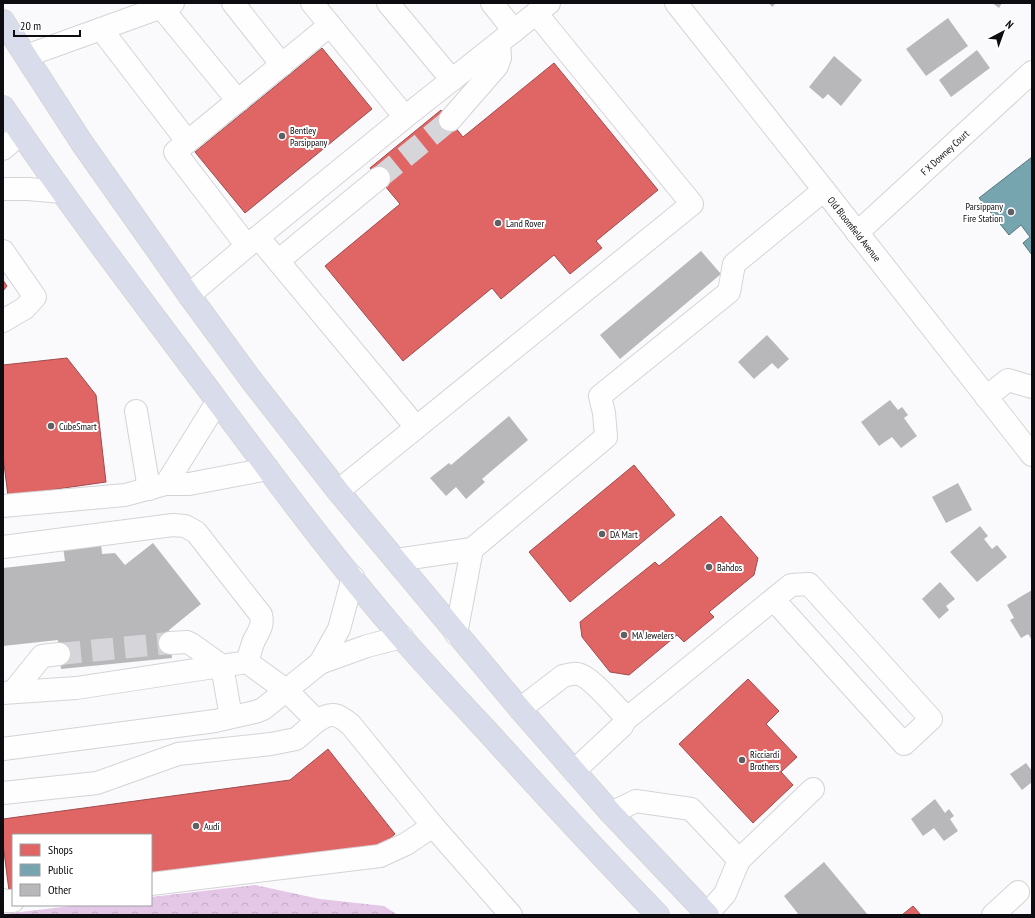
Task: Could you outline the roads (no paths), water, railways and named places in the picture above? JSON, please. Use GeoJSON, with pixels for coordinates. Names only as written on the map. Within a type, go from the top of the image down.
{"type":"FeatureCollection","features":[{"type":"Feature","properties":{"kind":"highway"},"geometry":{"type":"LineString","coordinates":[[3,21],[82,143],[189,294],[252,381],[338,491],[520,709],[611,812],[707,915]]}},
{"type":"Feature","properties":{"kind":"highway"},"geometry":{"type":"LineString","coordinates":[[3,107],[62,192],[217,402],[353,578],[402,637],[554,805],[658,915]]}},
{"type":"Feature","properties":{"kind":"street"},"geometry":{"type":"LineString","coordinates":[[233,3],[282,64]]}},
{"type":"Feature","properties":{"kind":"street"},"geometry":{"type":"LineString","coordinates":[[312,3],[405,117]]}},
{"type":"Feature","properties":{"kind":"street"},"geometry":{"type":"LineString","coordinates":[[388,3],[452,80]]}},
{"type":"Feature","properties":{"kind":"street"},"geometry":{"type":"LineString","coordinates":[[450,120],[497,66],[500,58],[506,37],[492,3]]}},
{"type":"Feature","properties":{"kind":"street","name":"Old Bloomfield Avenue"},"geometry":{"type":"LineString","coordinates":[[676,3],[1032,455]]}},
{"type":"Feature","properties":{"kind":"street"},"geometry":{"type":"LineString","coordinates":[[26,56],[167,5],[238,101]]}},
{"type":"Feature","properties":{"kind":"street"},"geometry":{"type":"LineString","coordinates":[[189,294],[405,117],[542,8],[692,204],[338,491]]}},
{"type":"Feature","properties":{"kind":"street"},"geometry":{"type":"LineString","coordinates":[[330,25],[175,152],[252,241],[278,261],[416,427]]}},
{"type":"Feature","properties":{"kind":"street"},"geometry":{"type":"LineString","coordinates":[[101,29],[187,142]]}},
{"type":"Feature","properties":{"kind":"street","name":"F X Downey Court"},"geometry":{"type":"LineString","coordinates":[[857,233],[1032,72]]}},
{"type":"Feature","properties":{"kind":"street"},"geometry":{"type":"LineString","coordinates":[[3,149],[21,133]]}},
{"type":"Feature","properties":{"kind":"street"},"geometry":{"type":"LineString","coordinates":[[278,261],[379,178]]}},
{"type":"Feature","properties":{"kind":"street"},"geometry":{"type":"LineString","coordinates":[[3,189],[28,189],[62,192]]}},
{"type":"Feature","properties":{"kind":"street"},"geometry":{"type":"LineString","coordinates":[[396,560],[472,549],[606,437],[604,413],[600,396],[729,292],[734,264],[824,190]]}},
{"type":"Feature","properties":{"kind":"street"},"geometry":{"type":"LineString","coordinates":[[3,250],[36,297],[26,308],[3,321]]}},
{"type":"Feature","properties":{"kind":"street"},"geometry":{"type":"LineString","coordinates":[[986,397],[1008,380],[1032,387]]}},
{"type":"Feature","properties":{"kind":"street"},"geometry":{"type":"LineString","coordinates":[[158,486],[217,402]]}},
{"type":"Feature","properties":{"kind":"street"},"geometry":{"type":"LineString","coordinates":[[136,411],[158,486]]}},
{"type":"Feature","properties":{"kind":"street"},"geometry":{"type":"LineString","coordinates":[[3,506],[125,495],[158,486],[189,484],[268,469]]}},
{"type":"Feature","properties":{"kind":"street"},"geometry":{"type":"LineString","coordinates":[[3,547],[173,525],[185,526],[196,532],[261,615],[262,626],[254,641],[247,662]]}},
{"type":"Feature","properties":{"kind":"street"},"geometry":{"type":"LineString","coordinates":[[456,634],[472,549]]}},
{"type":"Feature","properties":{"kind":"street"},"geometry":{"type":"LineString","coordinates":[[320,664],[339,629],[353,578]]}},
{"type":"Feature","properties":{"kind":"street"},"geometry":{"type":"LineString","coordinates":[[574,771],[622,726],[625,720],[791,585],[808,584],[931,719],[904,744],[774,600]]}},
{"type":"Feature","properties":{"kind":"street"},"geometry":{"type":"LineString","coordinates":[[3,748],[215,721],[255,712],[263,709],[320,664],[367,646],[402,637]]}},
{"type":"Feature","properties":{"kind":"street"},"geometry":{"type":"LineString","coordinates":[[170,643],[187,642],[222,666],[231,717]]}},
{"type":"Feature","properties":{"kind":"street"},"geometry":{"type":"LineString","coordinates":[[8,693],[42,656],[60,654]]}},
{"type":"Feature","properties":{"kind":"street"},"geometry":{"type":"LineString","coordinates":[[8,693],[76,688],[247,662],[287,691],[317,721]]}},
{"type":"Feature","properties":{"kind":"street"},"geometry":{"type":"LineString","coordinates":[[520,709],[563,676],[580,674],[590,680],[622,713],[625,720]]}},
{"type":"Feature","properties":{"kind":"street"},"geometry":{"type":"LineString","coordinates":[[3,793],[97,783],[178,754],[271,744],[296,739],[317,721],[325,716],[333,714],[342,717],[351,725],[433,826],[511,915]]}},
{"type":"Feature","properties":{"kind":"street"},"geometry":{"type":"LineString","coordinates":[[707,915],[725,894],[739,860],[813,789]]}},
{"type":"Feature","properties":{"kind":"street"},"geometry":{"type":"LineString","coordinates":[[611,812],[636,801],[691,809],[739,860]]}},
{"type":"Feature","properties":{"kind":"street"},"geometry":{"type":"LineString","coordinates":[[152,884],[380,856],[406,844],[433,826]]}},
{"type":"Feature","properties":{"kind":"street"},"geometry":{"type":"LineString","coordinates":[[993,915],[1018,892]]}},
{"type":"Feature","properties":{"kind":"street"},"geometry":{"type":"LineString","coordinates":[[3,900],[5,902],[12,900]]}},
{"type":"Feature","properties":{"kind":"tunnel"},"geometry":{"type":"LineString","coordinates":[[379,178],[450,120]]}},
{"type":"Feature","properties":{"kind":"tunnel"},"geometry":{"type":"LineString","coordinates":[[59,654],[170,643]]}},
{"type":"Feature","properties":{"kind":"place","name":"Bentley Parsippany"},"geometry":{"type":"Point","coordinates":[282,136]}},
{"type":"Feature","properties":{"kind":"place","name":"Parsippany Fire Station"},"geometry":{"type":"Point","coordinates":[1011,212]}},
{"type":"Feature","properties":{"kind":"place","name":"Land Rover"},"geometry":{"type":"Point","coordinates":[498,223]}},
{"type":"Feature","properties":{"kind":"place","name":"CubeSmart"},"geometry":{"type":"Point","coordinates":[51,426]}},
{"type":"Feature","properties":{"kind":"place","name":"DA Mart"},"geometry":{"type":"Point","coordinates":[602,534]}},
{"type":"Feature","properties":{"kind":"place","name":"Bahdos"},"geometry":{"type":"Point","coordinates":[709,567]}},
{"type":"Feature","properties":{"kind":"place","name":"MA Jewelers"},"geometry":{"type":"Point","coordinates":[624,635]}},
{"type":"Feature","properties":{"kind":"place","name":"Ricciardi Brothers"},"geometry":{"type":"Point","coordinates":[742,760]}},
{"type":"Feature","properties":{"kind":"place","name":"Audi"},"geometry":{"type":"Point","coordinates":[196,826]}}]}
